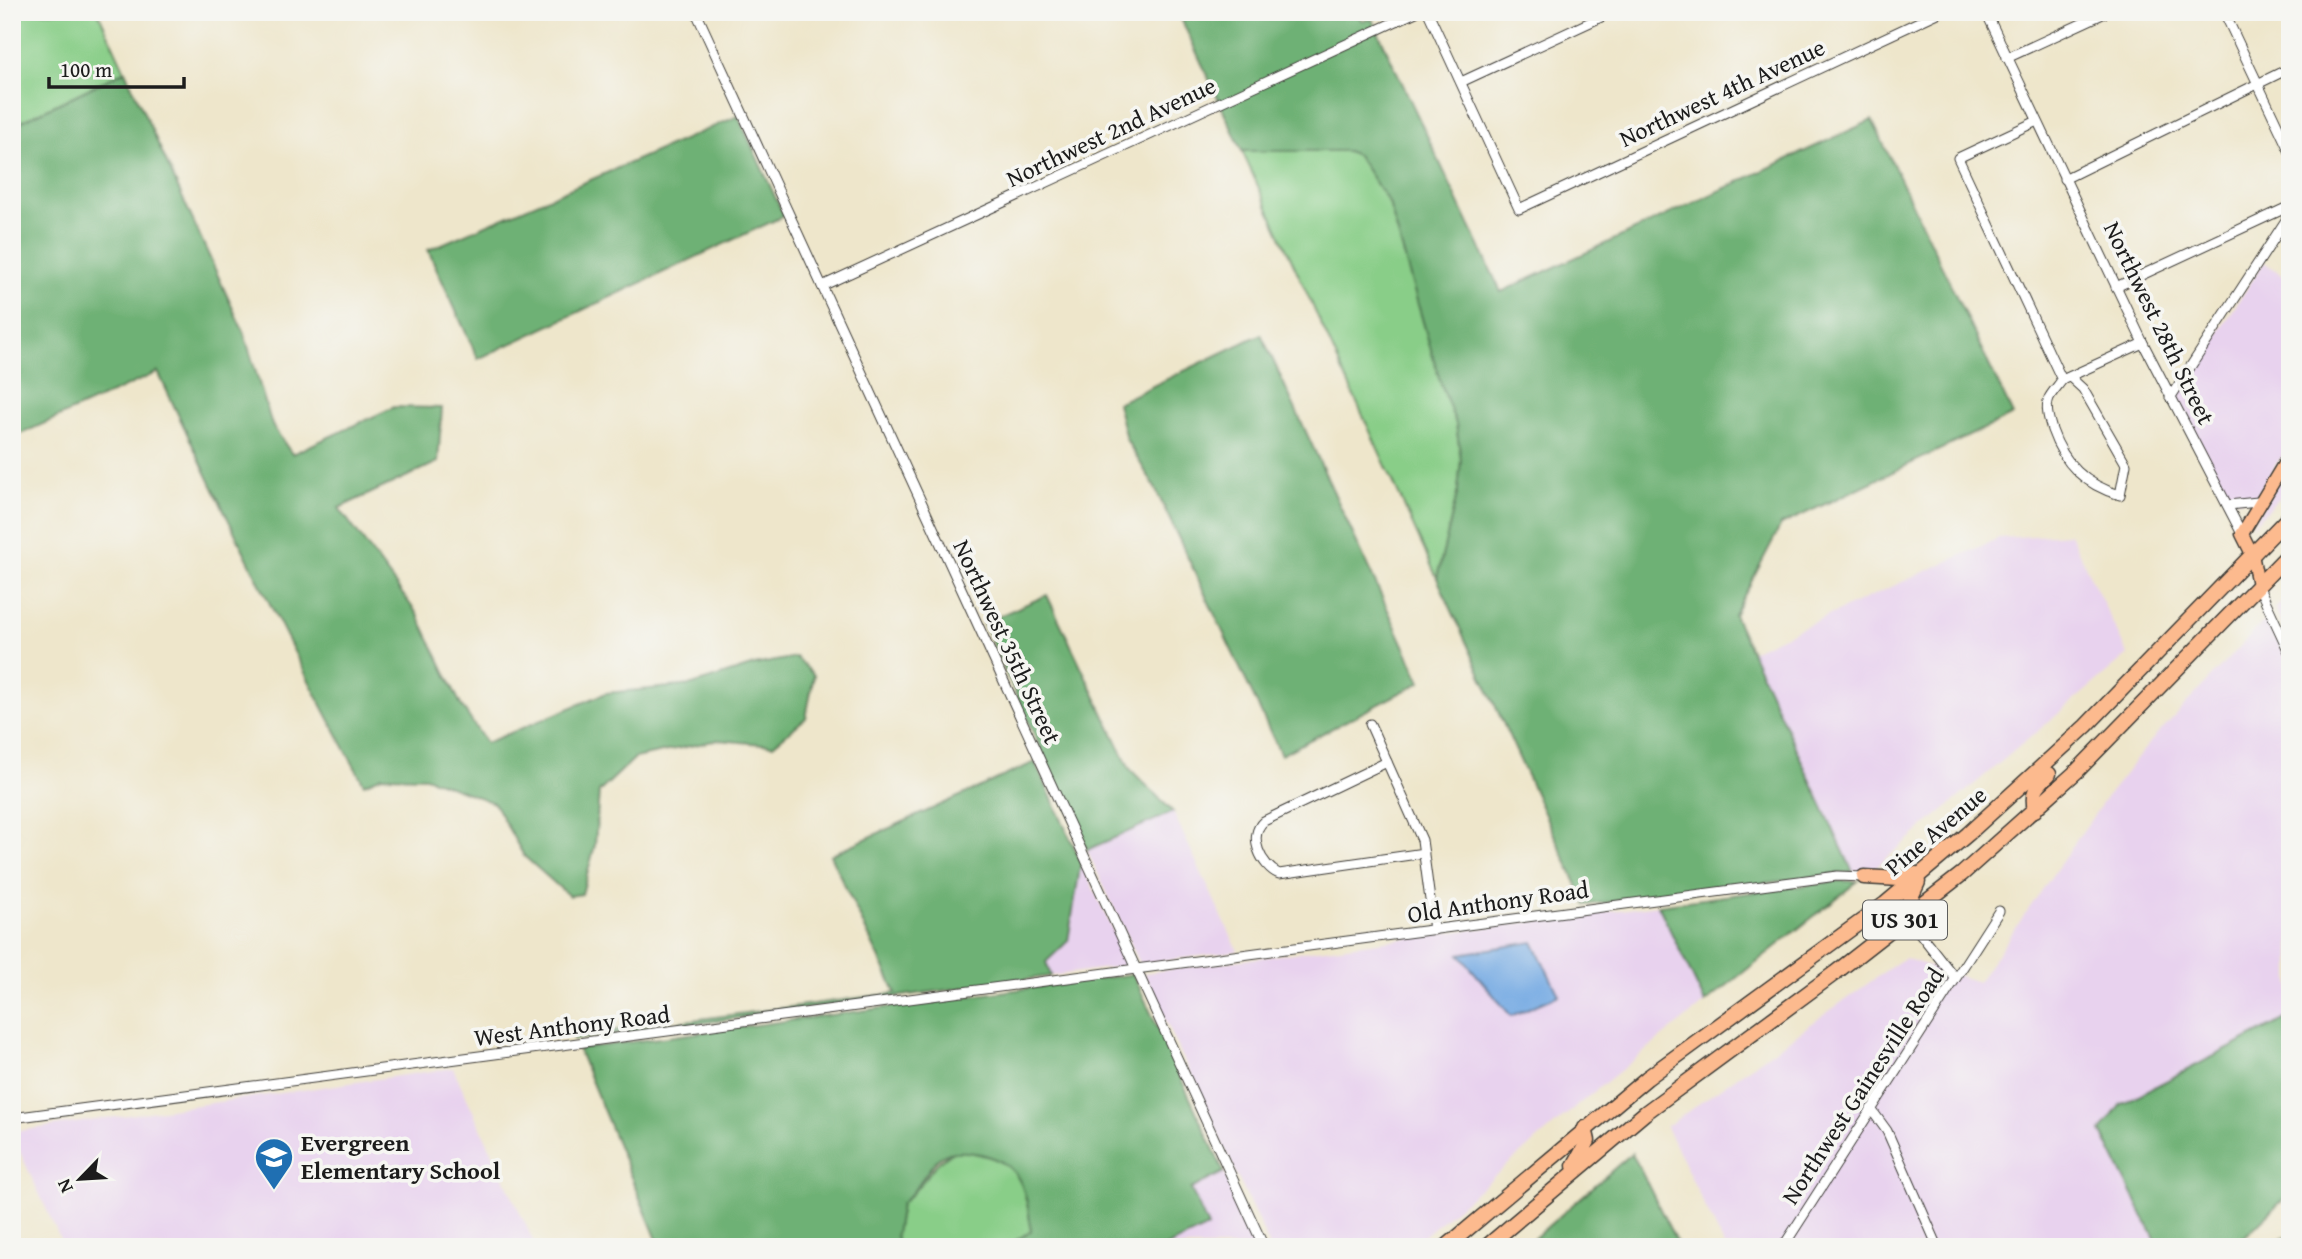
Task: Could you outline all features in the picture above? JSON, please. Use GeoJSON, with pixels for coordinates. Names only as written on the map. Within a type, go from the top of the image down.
{"type":"FeatureCollection","features":[{"type":"Feature","properties":{"kind":"highway","name":"Pine Avenue"},"geometry":{"type":"LineString","coordinates":[[1446,1247],[1585,1128],[1709,1031],[1885,904],[2012,796],[2119,692],[2290,516]]}},
{"type":"Feature","properties":{"kind":"highway","name":"Pine Avenue"},"geometry":{"type":"LineString","coordinates":[[1486,1247],[1645,1113],[1908,918],[1962,874],[2113,736],[2290,553]]}},
{"type":"Feature","properties":{"kind":"highway"},"geometry":{"type":"LineString","coordinates":[[2035,810],[2032,798],[2036,787],[2111,713],[2119,692]]}},
{"type":"Feature","properties":{"kind":"highway"},"geometry":{"type":"LineString","coordinates":[[1962,874],[1967,858],[2014,819],[2019,807],[2012,796]]}},
{"type":"Feature","properties":{"kind":"highway"},"geometry":{"type":"LineString","coordinates":[[1864,877],[1900,879],[1924,872]]}},
{"type":"Feature","properties":{"kind":"highway"},"geometry":{"type":"LineString","coordinates":[[1908,918],[1906,908],[1910,893],[1924,872]]}},
{"type":"Feature","properties":{"kind":"highway"},"geometry":{"type":"LineString","coordinates":[[1864,877],[1880,886],[1885,904]]}},
{"type":"Feature","properties":{"kind":"highway"},"geometry":{"type":"LineString","coordinates":[[1561,1184],[1583,1154],[1588,1141],[1585,1128]]}},
{"type":"Feature","properties":{"kind":"main road"},"geometry":{"type":"LineString","coordinates":[[2242,534],[2258,502],[2290,454]]}},
{"type":"Feature","properties":{"kind":"main road","name":"Northwest 28th Street"},"geometry":{"type":"LineString","coordinates":[[2242,534],[2252,554],[2258,585]]}},
{"type":"Feature","properties":{"kind":"street","name":"Northwest 35th Street"},"geometry":{"type":"LineString","coordinates":[[696,12],[1264,1247]]}},
{"type":"Feature","properties":{"kind":"street","name":"Northwest 2nd Avenue"},"geometry":{"type":"LineString","coordinates":[[822,286],[1416,12]]}},
{"type":"Feature","properties":{"kind":"street"},"geometry":{"type":"LineString","coordinates":[[1428,12],[1461,82],[1612,12]]}},
{"type":"Feature","properties":{"kind":"street","name":"Northwest 4th Avenue"},"geometry":{"type":"LineString","coordinates":[[1461,82],[1519,209],[1940,12]]}},
{"type":"Feature","properties":{"kind":"street","name":"Northwest 28th Street"},"geometry":{"type":"LineString","coordinates":[[1986,12],[2143,343],[2242,534]]}},
{"type":"Feature","properties":{"kind":"street"},"geometry":{"type":"LineString","coordinates":[[2007,58],[2107,12]]}},
{"type":"Feature","properties":{"kind":"street"},"geometry":{"type":"LineString","coordinates":[[2224,12],[2290,152]]}},
{"type":"Feature","properties":{"kind":"street"},"geometry":{"type":"LineString","coordinates":[[2064,178],[2290,68]]}},
{"type":"Feature","properties":{"kind":"street"},"geometry":{"type":"LineString","coordinates":[[2037,121],[1958,158],[2066,378],[2083,389],[2126,464],[2120,495],[2103,490],[2079,475],[2063,457],[2047,407],[2049,398],[2066,378],[2143,343]]}},
{"type":"Feature","properties":{"kind":"street"},"geometry":{"type":"LineString","coordinates":[[2116,287],[2290,206]]}},
{"type":"Feature","properties":{"kind":"street"},"geometry":{"type":"LineString","coordinates":[[2170,398],[2290,214]]}},
{"type":"Feature","properties":{"kind":"street"},"geometry":{"type":"LineString","coordinates":[[2228,505],[2258,502]]}},
{"type":"Feature","properties":{"kind":"street","name":"Northwest 28th Street"},"geometry":{"type":"LineString","coordinates":[[2258,585],[2290,654]]}},
{"type":"Feature","properties":{"kind":"street"},"geometry":{"type":"LineString","coordinates":[[1370,724],[1418,827],[1434,930]]}},
{"type":"Feature","properties":{"kind":"street"},"geometry":{"type":"LineString","coordinates":[[1387,762],[1264,821],[1257,827],[1256,841],[1266,864],[1279,874],[1424,853]]}},
{"type":"Feature","properties":{"kind":"street","name":"Old Anthony Road"},"geometry":{"type":"LineString","coordinates":[[1136,969],[1837,876],[1864,877]]}},
{"type":"Feature","properties":{"kind":"street","name":"Northwest Gainesville Road"},"geometry":{"type":"LineString","coordinates":[[1783,1247],[1999,911]]}},
{"type":"Feature","properties":{"kind":"street"},"geometry":{"type":"LineString","coordinates":[[1908,918],[1955,978]]}},
{"type":"Feature","properties":{"kind":"street","name":"West Anthony Road"},"geometry":{"type":"LineString","coordinates":[[12,1118],[1136,969]]}},
{"type":"Feature","properties":{"kind":"street"},"geometry":{"type":"LineString","coordinates":[[1871,1109],[1887,1131],[1938,1247]]}},
{"type":"Feature","properties":{"kind":"shaded area"},"geometry":{"type":"Polygon","coordinates":[[[2264,262],[2290,280],[2290,444],[2255,498],[2231,500],[2176,398],[2264,262]]]}},
{"type":"Feature","properties":{"kind":"shaded area"},"geometry":{"type":"Polygon","coordinates":[[[2290,462],[2290,487],[2250,528],[2290,462]]]}},
{"type":"Feature","properties":{"kind":"shaded area"},"geometry":{"type":"Polygon","coordinates":[[[2070,534],[2128,655],[1870,872],[1853,872],[1751,651],[1999,538],[2070,534]]]}},
{"type":"Feature","properties":{"kind":"shaded area"},"geometry":{"type":"Polygon","coordinates":[[[2290,594],[2290,641],[2275,609],[2290,594]]]}},
{"type":"Feature","properties":{"kind":"shaded area"},"geometry":{"type":"Polygon","coordinates":[[[2268,617],[2290,666],[2290,1017],[2121,1104],[2101,1131],[2159,1247],[1725,1247],[1666,1127],[1904,958],[1978,982],[2108,795],[2151,741],[2268,617]]]}},
{"type":"Feature","properties":{"kind":"shaded area"},"geometry":{"type":"Polygon","coordinates":[[[1173,812],[1238,951],[1140,964],[1087,850],[1173,812]]]}},
{"type":"Feature","properties":{"kind":"shaded area"},"geometry":{"type":"Polygon","coordinates":[[[1081,862],[1129,965],[1051,976],[1046,962],[1068,941],[1081,862]]]}},
{"type":"Feature","properties":{"kind":"shaded area"},"geometry":{"type":"Polygon","coordinates":[[[1658,905],[1705,1003],[1585,1099],[1411,1247],[1270,1247],[1144,973],[1658,905]]]}},
{"type":"Feature","properties":{"kind":"shaded area","name":"Evergreen Elementary School"},"geometry":{"type":"Polygon","coordinates":[[[453,1068],[536,1247],[64,1247],[12,1135],[12,1132],[453,1068]]]}},
{"type":"Feature","properties":{"kind":"shaded area"},"geometry":{"type":"Polygon","coordinates":[[[1224,1172],[1258,1247],[1166,1247],[1208,1227],[1190,1189],[1224,1172]]]}},
{"type":"Feature","properties":{"kind":"green space"},"geometry":{"type":"Polygon","coordinates":[[[12,12],[98,12],[125,71],[12,126],[12,12]]]}},
{"type":"Feature","properties":{"kind":"green space"},"geometry":{"type":"Polygon","coordinates":[[[1178,12],[1357,12],[1361,20],[1372,19],[1501,292],[1872,120],[2013,415],[1781,525],[1734,615],[1853,872],[1586,905],[1437,578],[1458,490],[1461,460],[1456,424],[1440,381],[1389,203],[1357,155],[1347,151],[1242,151],[1178,12]]]}},
{"type":"Feature","properties":{"kind":"green space"},"geometry":{"type":"Polygon","coordinates":[[[125,71],[244,333],[272,425],[292,454],[394,407],[442,408],[438,462],[339,508],[418,615],[461,705],[486,743],[606,693],[692,685],[754,665],[796,657],[814,675],[806,718],[773,745],[718,740],[635,758],[599,792],[595,845],[582,894],[569,896],[524,856],[494,803],[426,777],[382,776],[364,784],[258,580],[158,372],[12,438],[12,126],[125,71]]]}},
{"type":"Feature","properties":{"kind":"green space"},"geometry":{"type":"Polygon","coordinates":[[[738,116],[784,216],[478,359],[428,250],[738,116]]]}},
{"type":"Feature","properties":{"kind":"green space"},"geometry":{"type":"Polygon","coordinates":[[[1242,151],[1347,151],[1357,155],[1389,203],[1440,381],[1456,424],[1461,460],[1458,490],[1437,578],[1242,151]]]}},
{"type":"Feature","properties":{"kind":"green space"},"geometry":{"type":"Polygon","coordinates":[[[1261,334],[1421,682],[1281,755],[1154,486],[1126,439],[1117,403],[1261,334]]]}},
{"type":"Feature","properties":{"kind":"green space"},"geometry":{"type":"Polygon","coordinates":[[[1047,595],[1130,769],[1173,812],[1087,850],[983,623],[1047,595]]]}},
{"type":"Feature","properties":{"kind":"green space"},"geometry":{"type":"Polygon","coordinates":[[[1035,762],[1081,862],[1068,941],[1046,962],[1051,976],[574,1040],[572,1036],[896,993],[830,855],[1035,762]]]}},
{"type":"Feature","properties":{"kind":"green space"},"geometry":{"type":"Polygon","coordinates":[[[1837,881],[1858,881],[1705,1003],[1658,905],[1837,881]]]}},
{"type":"Feature","properties":{"kind":"green space"},"geometry":{"type":"Polygon","coordinates":[[[1133,974],[1224,1172],[1191,1189],[1208,1227],[1166,1247],[1005,1247],[1031,1231],[1023,1189],[1011,1169],[1002,1162],[989,1156],[960,1152],[946,1154],[938,1159],[901,1204],[896,1234],[898,1247],[660,1247],[578,1049],[1133,974]]]}},
{"type":"Feature","properties":{"kind":"green space"},"geometry":{"type":"Polygon","coordinates":[[[2290,1017],[2290,1193],[2234,1247],[2159,1247],[2101,1131],[2121,1104],[2290,1017]]]}},
{"type":"Feature","properties":{"kind":"green space"},"geometry":{"type":"Polygon","coordinates":[[[957,1150],[992,1158],[1014,1172],[1025,1195],[1031,1231],[1005,1247],[898,1247],[896,1234],[901,1204],[939,1162],[957,1150]]]}},
{"type":"Feature","properties":{"kind":"green space"},"geometry":{"type":"Polygon","coordinates":[[[1632,1153],[1679,1247],[1524,1247],[1632,1153]]]}},
{"type":"Feature","properties":{"kind":"green space"},"geometry":{"type":"Polygon","coordinates":[[[2290,1236],[2290,1247],[2255,1247],[2290,1236]]]}},
{"type":"Feature","properties":{"kind":"water"},"geometry":{"type":"Polygon","coordinates":[[[1533,942],[1559,995],[1511,1016],[1459,954],[1533,942]]]}},
{"type":"Feature","properties":{"kind":"place","name":"Evergreen Elementary School"},"geometry":{"type":"Point","coordinates":[274,1191]}}]}
